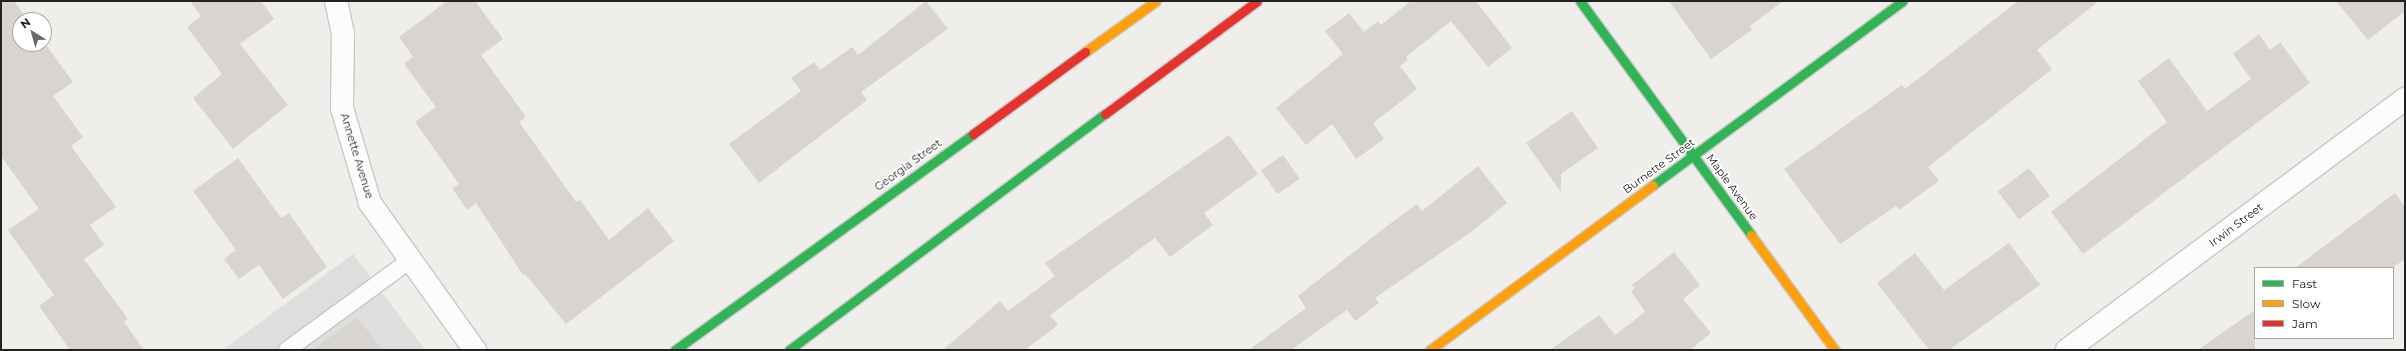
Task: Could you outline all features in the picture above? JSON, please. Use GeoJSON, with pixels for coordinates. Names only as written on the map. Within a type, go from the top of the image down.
{"type":"FeatureCollection","features":[{"type":"Feature","properties":{"kind":"main road","name":"Georgia Street"},"geometry":{"type":"LineString","coordinates":[[675,350],[1156,1]]}},
{"type":"Feature","properties":{"kind":"main road"},"geometry":{"type":"LineString","coordinates":[[789,350],[1257,1]]}},
{"type":"Feature","properties":{"kind":"main road","name":"Maple Avenue"},"geometry":{"type":"LineString","coordinates":[[1580,1],[1835,350]]}},
{"type":"Feature","properties":{"kind":"main road","name":"Burnette Street"},"geometry":{"type":"LineString","coordinates":[[1430,350],[1903,1]]}},
{"type":"Feature","properties":{"kind":"street","name":"Annette Avenue"},"geometry":{"type":"LineString","coordinates":[[336,1],[343,33],[342,108],[370,203],[409,261],[475,350]]}},
{"type":"Feature","properties":{"kind":"street","name":"Irwin Street"},"geometry":{"type":"LineString","coordinates":[[2067,350],[2405,99]]}},
{"type":"Feature","properties":{"kind":"lane"},"geometry":{"type":"LineString","coordinates":[[287,350],[409,261]]}},
{"type":"Feature","properties":{"kind":"shaded area"},"geometry":{"type":"Polygon","coordinates":[[[353,254],[425,350],[223,350],[353,254]]]}},
{"type":"Feature","properties":{"kind":"building"},"geometry":{"type":"Polygon","coordinates":[[[1,1],[14,1],[22,12],[12,12],[12,52],[51,52],[73,82],[53,96],[83,137],[71,146],[116,207],[90,225],[104,245],[84,259],[128,319],[124,322],[144,350],[70,350],[39,306],[54,295],[8,230],[39,209],[1,156],[1,1]]]}},
{"type":"Feature","properties":{"kind":"building"},"geometry":{"type":"Polygon","coordinates":[[[190,1],[261,1],[274,19],[240,44],[288,105],[233,149],[193,98],[222,74],[187,27],[201,16],[190,1]]]}},
{"type":"Feature","properties":{"kind":"building"},"geometry":{"type":"Polygon","coordinates":[[[447,1],[475,1],[503,39],[481,55],[526,117],[519,122],[576,202],[580,200],[609,240],[648,208],[674,241],[566,324],[525,274],[523,275],[476,203],[467,210],[452,188],[459,184],[415,122],[436,107],[404,64],[413,57],[399,37],[447,1]]]}},
{"type":"Feature","properties":{"kind":"building"},"geometry":{"type":"Polygon","coordinates":[[[926,1],[948,29],[861,92],[867,100],[759,183],[729,144],[801,91],[791,78],[814,62],[820,70],[852,47],[858,55],[926,1]]]}},
{"type":"Feature","properties":{"kind":"building"},"geometry":{"type":"Polygon","coordinates":[[[1411,1],[1476,1],[1512,48],[1488,67],[1451,21],[1406,57],[1408,60],[1400,66],[1417,89],[1373,123],[1384,139],[1356,159],[1332,124],[1306,145],[1276,108],[1343,54],[1325,31],[1349,13],[1364,32],[1378,21],[1381,25],[1411,1]]]}},
{"type":"Feature","properties":{"kind":"building"},"geometry":{"type":"Polygon","coordinates":[[[1669,1],[1783,1],[1750,26],[1752,30],[1711,59],[1669,1]]]}},
{"type":"Feature","properties":{"kind":"building"},"geometry":{"type":"Polygon","coordinates":[[[2018,1],[2099,1],[2037,50],[2052,69],[1928,167],[1939,181],[1899,210],[1896,206],[1840,244],[1784,169],[1902,85],[1905,89],[2018,1]]]}},
{"type":"Feature","properties":{"kind":"building"},"geometry":{"type":"Polygon","coordinates":[[[2336,1],[2405,1],[2405,11],[2368,40],[2336,1]]]}},
{"type":"Feature","properties":{"kind":"building"},"geometry":{"type":"Polygon","coordinates":[[[2259,34],[2270,50],[2280,42],[2310,83],[2083,254],[2051,212],[2167,122],[2138,81],[2169,58],[2207,111],[2251,79],[2233,54],[2259,34]]]}},
{"type":"Feature","properties":{"kind":"building"},"geometry":{"type":"Polygon","coordinates":[[[1572,111],[1598,148],[1561,174],[1561,192],[1526,143],[1572,111]]]}},
{"type":"Feature","properties":{"kind":"building"},"geometry":{"type":"Polygon","coordinates":[[[1229,135],[1258,174],[1204,213],[1213,225],[1170,257],[1155,238],[1050,315],[1058,325],[1025,350],[943,350],[1000,301],[1008,311],[1055,276],[1045,263],[1229,135]]]}},
{"type":"Feature","properties":{"kind":"building"},"geometry":{"type":"Polygon","coordinates":[[[1283,155],[1300,179],[1278,194],[1261,170],[1283,155]]]}},
{"type":"Feature","properties":{"kind":"building"},"geometry":{"type":"Polygon","coordinates":[[[238,158],[281,218],[289,213],[327,267],[283,299],[259,265],[239,279],[224,259],[236,250],[193,191],[238,158]]]}},
{"type":"Feature","properties":{"kind":"building"},"geometry":{"type":"Polygon","coordinates":[[[1478,166],[1507,203],[1471,232],[1375,298],[1379,303],[1355,321],[1347,310],[1291,350],[1249,350],[1306,308],[1298,296],[1417,204],[1422,211],[1478,166]]]}},
{"type":"Feature","properties":{"kind":"building"},"geometry":{"type":"Polygon","coordinates":[[[2029,168],[2050,196],[2019,219],[1998,191],[2029,168]]]}},
{"type":"Feature","properties":{"kind":"building"},"geometry":{"type":"Polygon","coordinates":[[[2395,193],[2405,207],[2405,259],[2393,267],[2296,267],[2395,193]]]}},
{"type":"Feature","properties":{"kind":"building"},"geometry":{"type":"Polygon","coordinates":[[[2009,243],[2040,285],[1949,350],[1929,350],[1877,283],[1915,253],[1944,290],[2009,243]]]}},
{"type":"Feature","properties":{"kind":"building"},"geometry":{"type":"Polygon","coordinates":[[[1674,252],[1700,285],[1683,299],[1711,333],[1690,350],[1550,350],[1599,315],[1615,335],[1645,312],[1631,291],[1635,288],[1632,285],[1674,252]]]}},
{"type":"Feature","properties":{"kind":"building"},"geometry":{"type":"Polygon","coordinates":[[[2254,311],[2255,350],[2198,350],[2254,311]]]}},
{"type":"Feature","properties":{"kind":"building"},"geometry":{"type":"Polygon","coordinates":[[[357,317],[382,350],[313,350],[357,317]]]}},
{"type":"Feature","properties":{"kind":"traffic: fast"},"geometry":{"type":"LineString","coordinates":[[1580,1],[1751,235]]}},
{"type":"Feature","properties":{"kind":"traffic: fast"},"geometry":{"type":"LineString","coordinates":[[1653,185],[1903,1]]}},
{"type":"Feature","properties":{"kind":"traffic: fast"},"geometry":{"type":"LineString","coordinates":[[789,350],[1105,114]]}},
{"type":"Feature","properties":{"kind":"traffic: fast"},"geometry":{"type":"LineString","coordinates":[[675,350],[973,134]]}},
{"type":"Feature","properties":{"kind":"traffic: slow"},"geometry":{"type":"LineString","coordinates":[[1085,52],[1156,1]]}},
{"type":"Feature","properties":{"kind":"traffic: slow"},"geometry":{"type":"LineString","coordinates":[[1430,350],[1653,185]]}},
{"type":"Feature","properties":{"kind":"traffic: slow"},"geometry":{"type":"LineString","coordinates":[[1751,235],[1835,350]]}},
{"type":"Feature","properties":{"kind":"traffic: jam"},"geometry":{"type":"LineString","coordinates":[[1105,114],[1257,1]]}},
{"type":"Feature","properties":{"kind":"traffic: jam"},"geometry":{"type":"LineString","coordinates":[[973,134],[1085,52]]}}]}
